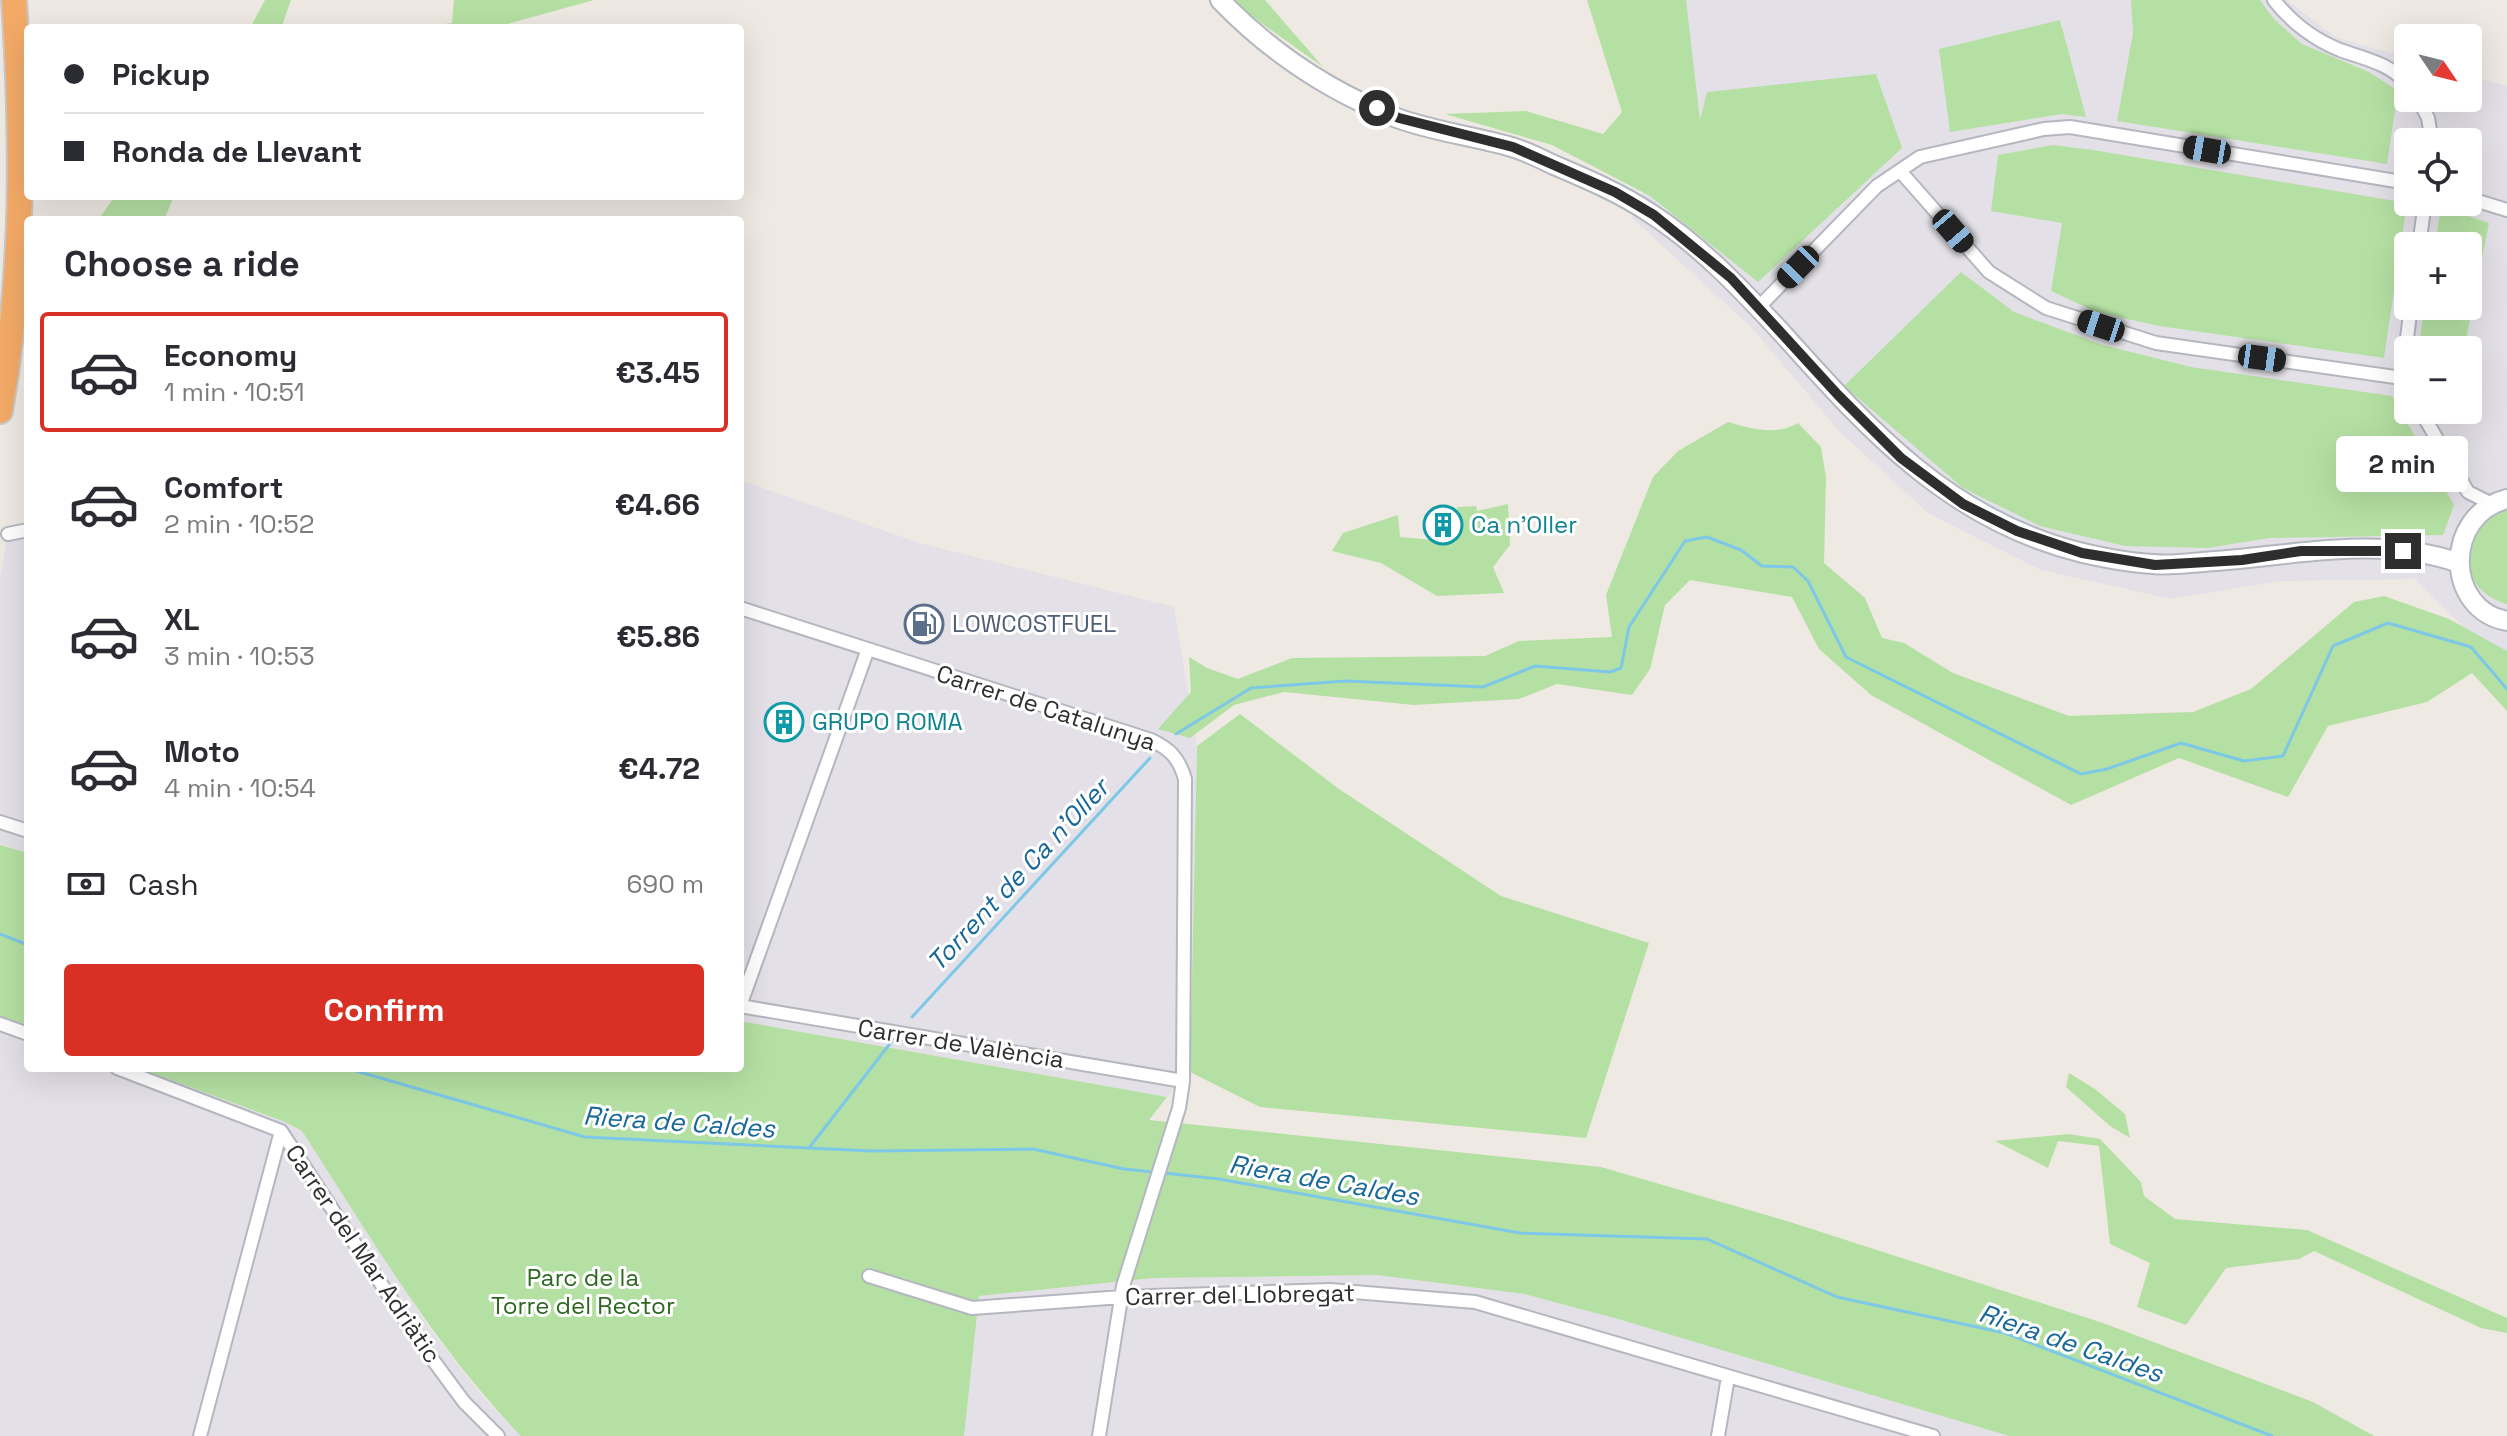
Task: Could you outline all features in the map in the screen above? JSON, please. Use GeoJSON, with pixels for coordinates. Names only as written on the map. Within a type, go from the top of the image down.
{"type":"FeatureCollection","features":[{"type":"Feature","properties":{"kind":"highway"},"geometry":{"type":"LineString","coordinates":[[0,411],[15,308],[22,179],[14,0]]}},
{"type":"Feature","properties":{"kind":"main road"},"geometry":{"type":"LineString","coordinates":[[1220,0],[1248,29],[1291,64],[1366,103],[1399,118],[1513,147],[1615,192],[1654,215],[1731,278],[1838,395],[1901,458],[1963,504],[2017,531],[2082,553],[2155,565],[2242,560],[2301,551],[2378,549],[2428,552],[2459,563]]}},
{"type":"Feature","properties":{"kind":"main road"},"geometry":{"type":"LineString","coordinates":[[2500,502],[2475,518],[2461,541],[2459,563],[2462,581],[2480,608],[2507,621]]}},
{"type":"Feature","properties":{"kind":"street"},"geometry":{"type":"LineString","coordinates":[[2274,0],[2314,36],[2341,50],[2382,64],[2394,74]]}},
{"type":"Feature","properties":{"kind":"street"},"geometry":{"type":"LineString","coordinates":[[1758,308],[1877,186],[1920,157],[2044,129],[2070,127],[2394,181]]}},
{"type":"Feature","properties":{"kind":"street"},"geometry":{"type":"LineString","coordinates":[[1900,171],[1989,272],[2046,308],[2156,343],[2394,381]]}},
{"type":"Feature","properties":{"kind":"street"},"geometry":{"type":"LineString","coordinates":[[2482,202],[2507,210]]}},
{"type":"Feature","properties":{"kind":"street"},"geometry":{"type":"LineString","coordinates":[[2428,424],[2468,492],[2500,502]]}},
{"type":"Feature","properties":{"kind":"street"},"geometry":{"type":"LineString","coordinates":[[8,534],[24,531]]}},
{"type":"Feature","properties":{"kind":"street","name":"Carrer de Catalunya"},"geometry":{"type":"LineString","coordinates":[[744,609],[1151,740],[1175,755],[1185,779],[1183,1081],[1179,1108],[1141,1224],[1122,1297],[1099,1436]]}},
{"type":"Feature","properties":{"kind":"street"},"geometry":{"type":"LineString","coordinates":[[744,995],[868,649]]}},
{"type":"Feature","properties":{"kind":"street"},"geometry":{"type":"LineString","coordinates":[[0,822],[24,830]]}},
{"type":"Feature","properties":{"kind":"street","name":"Carrer de València"},"geometry":{"type":"LineString","coordinates":[[744,1007],[1183,1081]]}},
{"type":"Feature","properties":{"kind":"street"},"geometry":{"type":"LineString","coordinates":[[0,1024],[24,1033]]}},
{"type":"Feature","properties":{"kind":"street","name":"Carrer del Mar Adriàtic"},"geometry":{"type":"LineString","coordinates":[[127,1072],[281,1131],[416,1337],[464,1402],[498,1436]]}},
{"type":"Feature","properties":{"kind":"street"},"geometry":{"type":"LineString","coordinates":[[200,1436],[281,1131]]}},
{"type":"Feature","properties":{"kind":"street","name":"Carrer del Llobregat"},"geometry":{"type":"LineString","coordinates":[[869,1276],[972,1308],[1122,1297],[1330,1290],[1475,1302],[1933,1436]]}},
{"type":"Feature","properties":{"kind":"street"},"geometry":{"type":"LineString","coordinates":[[1718,1436],[1728,1377]]}},
{"type":"Feature","properties":{"kind":"shaded area"},"geometry":{"type":"Polygon","coordinates":[[[1598,0],[2287,0],[2335,37],[2394,54],[2394,112],[2482,112],[2482,79],[2507,86],[2507,675],[2481,644],[2415,579],[2281,581],[2171,599],[2041,570],[1928,513],[1839,431],[1752,328],[1631,217],[1645,188],[1598,0]]]}},
{"type":"Feature","properties":{"kind":"shaded area"},"geometry":{"type":"Polygon","coordinates":[[[744,481],[919,543],[1174,607],[1197,746],[1190,1072],[1167,1097],[744,1022],[744,481]]]}},
{"type":"Feature","properties":{"kind":"shaded area"},"geometry":{"type":"Polygon","coordinates":[[[24,531],[24,852],[0,844],[0,576],[8,534],[24,531]]]}},
{"type":"Feature","properties":{"kind":"shaded area"},"geometry":{"type":"Polygon","coordinates":[[[0,1020],[24,1028],[24,1072],[149,1072],[302,1131],[432,1331],[485,1399],[521,1436],[0,1436],[0,1020]]]}},
{"type":"Feature","properties":{"kind":"shaded area"},"geometry":{"type":"Polygon","coordinates":[[[1377,1275],[1524,1294],[1618,1319],[2009,1436],[964,1436],[979,1296],[1153,1278],[1377,1275]]]}},
{"type":"Feature","properties":{"kind":"green space"},"geometry":{"type":"Polygon","coordinates":[[[265,0],[291,0],[282,24],[252,24],[265,0]]]}},
{"type":"Feature","properties":{"kind":"green space"},"geometry":{"type":"Polygon","coordinates":[[[454,0],[594,0],[507,24],[444,24],[452,23],[454,0]]]}},
{"type":"Feature","properties":{"kind":"green space"},"geometry":{"type":"Polygon","coordinates":[[[1234,0],[1265,0],[1323,67],[1240,8],[1234,0]]]}},
{"type":"Feature","properties":{"kind":"green space"},"geometry":{"type":"Polygon","coordinates":[[[1587,0],[1686,0],[1700,120],[1707,92],[1876,74],[1902,148],[1758,282],[1650,196],[1552,145],[1445,114],[1526,111],[1603,134],[1622,112],[1587,0]]]}},
{"type":"Feature","properties":{"kind":"green space"},"geometry":{"type":"Polygon","coordinates":[[[2131,0],[2260,0],[2274,19],[2302,44],[2369,72],[2394,88],[2395,112],[2387,164],[2117,121],[2133,33],[2131,0]]]}},
{"type":"Feature","properties":{"kind":"green space"},"geometry":{"type":"Polygon","coordinates":[[[2060,20],[2086,117],[2062,114],[1950,132],[1939,49],[2060,20]]]}},
{"type":"Feature","properties":{"kind":"green space"},"geometry":{"type":"Polygon","coordinates":[[[2053,145],[2394,201],[2394,216],[2405,216],[2403,232],[2394,232],[2394,291],[2384,358],[2159,326],[2096,312],[2051,291],[2062,223],[1991,211],[1998,155],[2053,145]]]}},
{"type":"Feature","properties":{"kind":"green space"},"geometry":{"type":"Polygon","coordinates":[[[112,200],[172,200],[166,216],[101,216],[112,200]]]}},
{"type":"Feature","properties":{"kind":"green space"},"geometry":{"type":"Polygon","coordinates":[[[2469,216],[2489,223],[2482,259],[2482,232],[2437,232],[2439,218],[2469,216]]]}},
{"type":"Feature","properties":{"kind":"green space"},"geometry":{"type":"Polygon","coordinates":[[[1961,272],[2014,312],[2103,345],[2191,367],[2392,396],[2394,424],[2408,424],[2454,505],[2443,535],[2269,538],[2208,548],[2125,546],[2040,526],[1963,488],[1844,386],[1961,272]]]}},
{"type":"Feature","properties":{"kind":"green space"},"geometry":{"type":"Polygon","coordinates":[[[2423,320],[2470,320],[2467,336],[2420,336],[2423,320]]]}},
{"type":"Feature","properties":{"kind":"green space"},"geometry":{"type":"Polygon","coordinates":[[[1728,422],[1773,430],[1798,423],[1821,447],[1826,477],[1824,563],[1865,598],[1882,638],[1904,643],[1953,673],[2069,716],[2193,712],[2251,689],[2354,602],[2384,596],[2449,619],[2507,651],[2507,711],[2472,673],[2427,702],[2328,726],[2288,797],[2179,758],[2071,805],[1871,695],[1819,649],[1792,597],[1690,580],[1665,605],[1650,669],[1632,695],[1557,684],[1519,699],[1414,705],[1284,692],[1234,705],[1190,738],[1158,729],[1191,692],[1189,657],[1207,668],[1238,679],[1292,658],[1485,656],[1519,641],[1612,637],[1606,595],[1653,477],[1678,451],[1728,422]]]}},
{"type":"Feature","properties":{"kind":"green space"},"geometry":{"type":"Polygon","coordinates":[[[1508,504],[1510,545],[1493,567],[1504,593],[1437,596],[1381,563],[1332,551],[1343,533],[1398,515],[1400,537],[1456,542],[1457,507],[1476,506],[1477,511],[1508,504]]]}},
{"type":"Feature","properties":{"kind":"green space"},"geometry":{"type":"Polygon","coordinates":[[[2507,508],[2507,604],[2489,596],[2477,585],[2470,572],[2468,557],[2478,528],[2490,516],[2507,508]]]}},
{"type":"Feature","properties":{"kind":"green space"},"geometry":{"type":"Polygon","coordinates":[[[1240,714],[1339,789],[1501,896],[1649,943],[1586,1138],[1260,1107],[1190,1072],[1197,746],[1240,714]]]}},
{"type":"Feature","properties":{"kind":"green space"},"geometry":{"type":"Polygon","coordinates":[[[0,845],[24,852],[24,1028],[0,1020],[0,845]]]}},
{"type":"Feature","properties":{"kind":"green space","name":"Parc de la Torre del Rector"},"geometry":{"type":"Polygon","coordinates":[[[744,1022],[1167,1097],[1149,1120],[1601,1167],[1787,1221],[2103,1323],[2313,1402],[2374,1436],[2009,1436],[1618,1319],[1524,1294],[1377,1275],[1153,1278],[979,1296],[964,1436],[521,1436],[431,1328],[302,1131],[149,1072],[744,1072],[744,1022]]]}},
{"type":"Feature","properties":{"kind":"green space"},"geometry":{"type":"Polygon","coordinates":[[[2069,1073],[2095,1089],[2125,1114],[2130,1138],[2110,1126],[2066,1087],[2069,1073]]]}},
{"type":"Feature","properties":{"kind":"green space"},"geometry":{"type":"Polygon","coordinates":[[[2069,1134],[2100,1139],[2141,1182],[2144,1196],[2175,1219],[2307,1230],[2507,1318],[2507,1333],[2481,1328],[2314,1251],[2299,1259],[2226,1268],[2186,1325],[2137,1307],[2150,1263],[2110,1244],[2099,1146],[2058,1141],[2048,1168],[1995,1141],[2069,1134]]]}},
{"type":"Feature","properties":{"kind":"waterway","name":"Torrent de Ca n'Oller"},"geometry":{"type":"LineString","coordinates":[[1176,734],[1251,688],[1346,681],[1483,687],[1535,666],[1610,672],[1621,668],[1629,627],[1685,541],[1707,537],[1741,550],[1762,566],[1793,567],[1808,581],[1846,657],[2081,774],[2107,769],[2181,743],[2244,761],[2283,756],[2333,646],[2388,623],[2471,647],[2507,689]]}},
{"type":"Feature","properties":{"kind":"waterway","name":"Torrent de Ca n'Oller"},"geometry":{"type":"LineString","coordinates":[[912,1017],[1150,758]]}},
{"type":"Feature","properties":{"kind":"waterway","name":"Riera de Caldes"},"geometry":{"type":"LineString","coordinates":[[0,934],[24,943]]}},
{"type":"Feature","properties":{"kind":"waterway","name":"Torrent de Ca n'Oller"},"geometry":{"type":"LineString","coordinates":[[809,1148],[892,1041]]}},
{"type":"Feature","properties":{"kind":"waterway","name":"Riera de Caldes"},"geometry":{"type":"LineString","coordinates":[[360,1072],[585,1137],[872,1151],[1033,1149],[1124,1169],[1153,1172]]}},
{"type":"Feature","properties":{"kind":"waterway","name":"Riera de Caldes"},"geometry":{"type":"LineString","coordinates":[[1164,1173],[1219,1179],[1520,1233],[1707,1239],[1837,1297],[2005,1333],[2272,1436]]}},
{"type":"Feature","properties":{"kind":"place","name":"Ca n'Oller"},"geometry":{"type":"Point","coordinates":[1443,525]}},
{"type":"Feature","properties":{"kind":"place","name":"LOWCOSTFUEL"},"geometry":{"type":"Point","coordinates":[924,624]}},
{"type":"Feature","properties":{"kind":"place","name":"GRUPO ROMA"},"geometry":{"type":"Point","coordinates":[784,722]}},
{"type":"Feature","properties":{"kind":"route"},"geometry":{"type":"LineString","coordinates":[[1377,108],[1399,118],[1513,147],[1615,192],[1654,215],[1731,278],[1838,395],[1901,458],[1963,504],[2017,531],[2082,553],[2155,565],[2242,560],[2301,551],[2403,551]]}}]}
